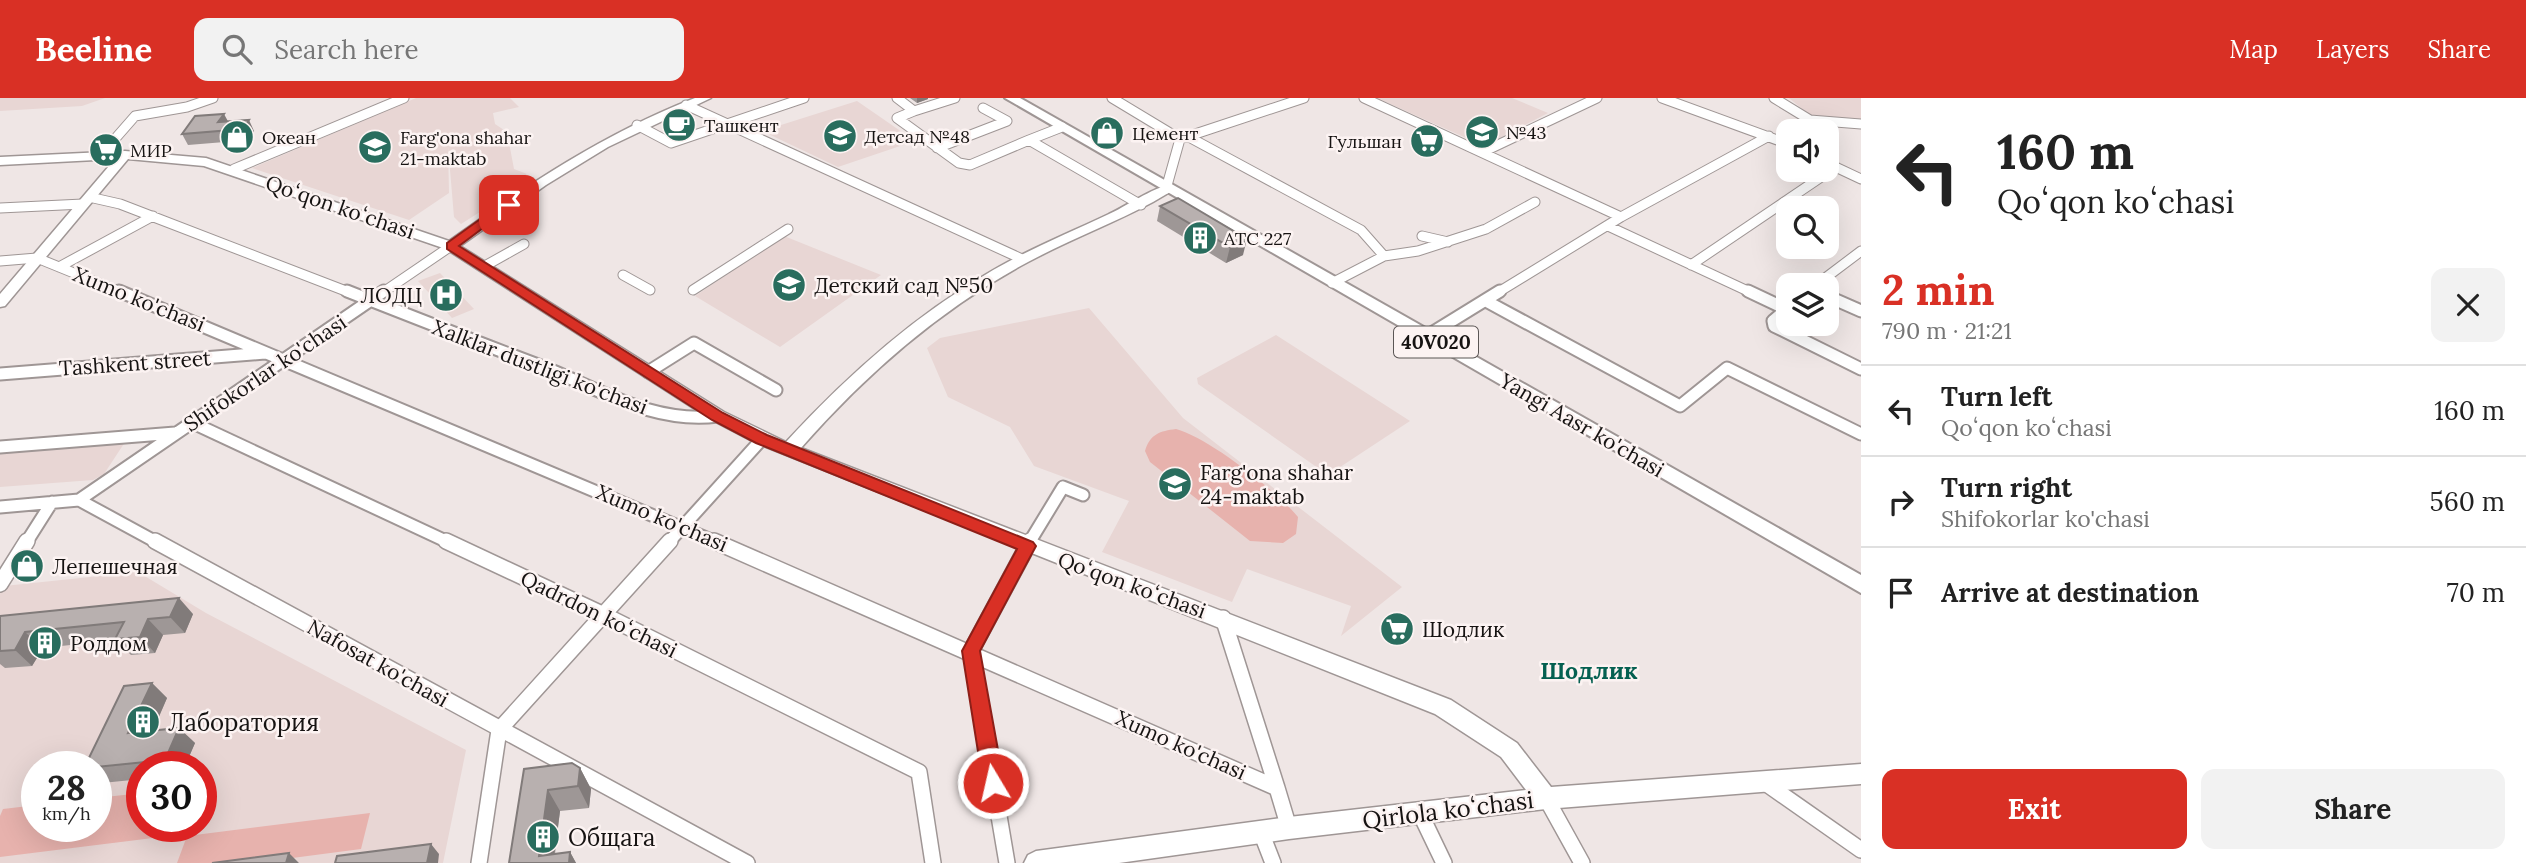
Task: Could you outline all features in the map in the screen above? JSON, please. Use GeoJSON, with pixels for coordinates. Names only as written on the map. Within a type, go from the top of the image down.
{"type":"FeatureCollection","features":[{"type":"Feature","properties":{"kind":"main road","name":"Yangi Aasr ko'chasi"},"geometry":{"type":"LineString","coordinates":[[1011,98],[1861,585]]}},
{"type":"Feature","properties":{"kind":"street"},"geometry":{"type":"LineString","coordinates":[[100,156],[135,116],[187,107],[213,98]]}},
{"type":"Feature","properties":{"kind":"street"},"geometry":{"type":"LineString","coordinates":[[234,169],[404,98]]}},
{"type":"Feature","properties":{"kind":"street","name":"Shifokorlar ko'chasi"},"geometry":{"type":"LineString","coordinates":[[79,500],[370,302],[565,165],[637,125],[705,98]]}},
{"type":"Feature","properties":{"kind":"street"},"geometry":{"type":"LineString","coordinates":[[637,125],[671,143],[724,122],[804,98]]}},
{"type":"Feature","properties":{"kind":"street"},"geometry":{"type":"LineString","coordinates":[[897,98],[914,111]]}},
{"type":"Feature","properties":{"kind":"street"},"geometry":{"type":"LineString","coordinates":[[955,98],[897,118],[959,163],[970,165],[1062,127]]}},
{"type":"Feature","properties":{"kind":"street"},"geometry":{"type":"LineString","coordinates":[[1112,98],[1361,230],[1384,256]]}},
{"type":"Feature","properties":{"kind":"street"},"geometry":{"type":"LineString","coordinates":[[1183,137],[1304,98]]}},
{"type":"Feature","properties":{"kind":"street"},"geometry":{"type":"LineString","coordinates":[[1364,98],[1621,217]]}},
{"type":"Feature","properties":{"kind":"street"},"geometry":{"type":"LineString","coordinates":[[1483,152],[1597,98]]}},
{"type":"Feature","properties":{"kind":"street"},"geometry":{"type":"LineString","coordinates":[[1662,98],[1679,100],[1776,139]]}},
{"type":"Feature","properties":{"kind":"street"},"geometry":{"type":"LineString","coordinates":[[1773,98],[1810,120],[1861,124]]}},
{"type":"Feature","properties":{"kind":"street"},"geometry":{"type":"LineString","coordinates":[[686,105],[986,240],[1022,259]]}},
{"type":"Feature","properties":{"kind":"street"},"geometry":{"type":"LineString","coordinates":[[937,148],[1007,121],[983,108]]}},
{"type":"Feature","properties":{"kind":"street"},"geometry":{"type":"LineString","coordinates":[[1844,123],[1861,131]]}},
{"type":"Feature","properties":{"kind":"street"},"geometry":{"type":"LineString","coordinates":[[1427,336],[1621,217],[1769,136]]}},
{"type":"Feature","properties":{"kind":"street"},"geometry":{"type":"LineString","coordinates":[[789,450],[820,413],[910,333],[958,295],[1022,259],[1141,205],[1166,189],[1183,137]]}},
{"type":"Feature","properties":{"kind":"street"},"geometry":{"type":"LineString","coordinates":[[1029,141],[1141,205]]}},
{"type":"Feature","properties":{"kind":"street"},"geometry":{"type":"LineString","coordinates":[[0,303],[125,155]]}},
{"type":"Feature","properties":{"kind":"street","name":"Qoʻqon koʻchasi"},"geometry":{"type":"LineString","coordinates":[[0,162],[125,155],[163,156],[234,169],[451,246],[718,416],[762,439],[1027,546],[1223,618],[1443,707],[1508,750],[1546,798]]}},
{"type":"Feature","properties":{"kind":"street"},"geometry":{"type":"LineString","coordinates":[[1839,168],[1861,179]]}},
{"type":"Feature","properties":{"kind":"street"},"geometry":{"type":"LineString","coordinates":[[1691,265],[1808,182]]}},
{"type":"Feature","properties":{"kind":"street","name":"Xalklar dustligi ko'chasi"},"geometry":{"type":"LineString","coordinates":[[0,208],[86,200],[120,204],[677,420],[718,416]]}},
{"type":"Feature","properties":{"kind":"street"},"geometry":{"type":"LineString","coordinates":[[1332,283],[1384,256],[1418,251],[1486,229],[1535,202]]}},
{"type":"Feature","properties":{"kind":"street"},"geometry":{"type":"LineString","coordinates":[[58,267],[153,216]]}},
{"type":"Feature","properties":{"kind":"street"},"geometry":{"type":"LineString","coordinates":[[1608,226],[1776,304]]}},
{"type":"Feature","properties":{"kind":"street"},"geometry":{"type":"LineString","coordinates":[[693,290],[788,229]]}},
{"type":"Feature","properties":{"kind":"street"},"geometry":{"type":"LineString","coordinates":[[1422,236],[1448,242]]}},
{"type":"Feature","properties":{"kind":"street"},"geometry":{"type":"LineString","coordinates":[[483,267],[524,244]]}},
{"type":"Feature","properties":{"kind":"street"},"geometry":{"type":"LineString","coordinates":[[1834,273],[1859,256]]}},
{"type":"Feature","properties":{"kind":"street","name":"Xumo ko'chasi"},"geometry":{"type":"LineString","coordinates":[[0,261],[37,258],[270,352],[971,651],[1277,788]]}},
{"type":"Feature","properties":{"kind":"street"},"geometry":{"type":"LineString","coordinates":[[624,275],[650,290]]}},
{"type":"Feature","properties":{"kind":"street"},"geometry":{"type":"LineString","coordinates":[[1486,300],[1679,406],[1727,368],[1861,434]]}},
{"type":"Feature","properties":{"kind":"street"},"geometry":{"type":"LineString","coordinates":[[1839,301],[1861,311]]}},
{"type":"Feature","properties":{"kind":"street"},"geometry":{"type":"LineString","coordinates":[[1794,336],[1861,369]]}},
{"type":"Feature","properties":{"kind":"street"},"geometry":{"type":"LineString","coordinates":[[648,372],[694,343],[776,390]]}},
{"type":"Feature","properties":{"kind":"street","name":"Tashkent street"},"geometry":{"type":"LineString","coordinates":[[0,374],[270,352]]}},
{"type":"Feature","properties":{"kind":"street","name":"Qadrdon koʻchasi"},"geometry":{"type":"LineString","coordinates":[[192,423],[604,615],[919,772],[933,863]]}},
{"type":"Feature","properties":{"kind":"street"},"geometry":{"type":"LineString","coordinates":[[0,447],[175,433]]}},
{"type":"Feature","properties":{"kind":"street"},"geometry":{"type":"LineString","coordinates":[[479,863],[499,730],[762,439]]}},
{"type":"Feature","properties":{"kind":"street"},"geometry":{"type":"LineString","coordinates":[[1007,863],[971,651],[1027,546],[1063,488],[1083,495]]}},
{"type":"Feature","properties":{"kind":"street"},"geometry":{"type":"LineString","coordinates":[[0,507],[79,500]]}},
{"type":"Feature","properties":{"kind":"street","name":"Nafosat ko'chasi"},"geometry":{"type":"LineString","coordinates":[[79,500],[747,863]]}},
{"type":"Feature","properties":{"kind":"street"},"geometry":{"type":"LineString","coordinates":[[0,583],[52,502]]}},
{"type":"Feature","properties":{"kind":"street"},"geometry":{"type":"LineString","coordinates":[[1223,618],[1289,828]]}},
{"type":"Feature","properties":{"kind":"street","name":"Qirlola koʻchasi"},"geometry":{"type":"LineString","coordinates":[[1036,863],[1097,859],[1289,828],[1546,798],[1861,774]]}},
{"type":"Feature","properties":{"kind":"street"},"geometry":{"type":"LineString","coordinates":[[1764,781],[1861,850]]}},
{"type":"Feature","properties":{"kind":"street"},"geometry":{"type":"LineString","coordinates":[[1546,798],[1582,863]]}},
{"type":"Feature","properties":{"kind":"street"},"geometry":{"type":"LineString","coordinates":[[1420,813],[1444,863]]}},
{"type":"Feature","properties":{"kind":"street"},"geometry":{"type":"LineString","coordinates":[[1261,832],[1273,863]]}},
{"type":"Feature","properties":{"kind":"shaded area"},"geometry":{"type":"Polygon","coordinates":[[[0,98],[105,98],[82,106],[0,111],[0,98]]]}},
{"type":"Feature","properties":{"kind":"shaded area","name":"Farg'ona shahar 21-maktab"},"geometry":{"type":"Polygon","coordinates":[[[416,98],[510,98],[519,107],[493,113],[495,124],[507,132],[514,169],[527,174],[518,180],[526,183],[461,224],[454,217],[448,146],[449,193],[409,220],[252,168],[416,98]]]}},
{"type":"Feature","properties":{"kind":"shaded area","name":"№43"},"geometry":{"type":"Polygon","coordinates":[[[1377,98],[1512,98],[1548,113],[1484,146],[1377,98]]]}},
{"type":"Feature","properties":{"kind":"shaded area"},"geometry":{"type":"Polygon","coordinates":[[[1789,98],[1861,98],[1861,121],[1813,118],[1789,98]]]}},
{"type":"Feature","properties":{"kind":"shaded area","name":"Детсад №48"},"geometry":{"type":"Polygon","coordinates":[[[857,101],[915,141],[838,167],[762,131],[857,101]]]}},
{"type":"Feature","properties":{"kind":"shaded area","name":"Детский сад №50"},"geometry":{"type":"Polygon","coordinates":[[[784,236],[881,275],[780,347],[695,296],[784,236]]]}},
{"type":"Feature","properties":{"kind":"shaded area","name":"ЛОДЦ"},"geometry":{"type":"Polygon","coordinates":[[[440,273],[474,309],[452,318],[418,281],[440,273]]]}},
{"type":"Feature","properties":{"kind":"shaded area","name":"Farg'ona shahar 24-maktab"},"geometry":{"type":"Polygon","coordinates":[[[1089,308],[1183,418],[1402,587],[1341,636],[1351,606],[1247,569],[1232,602],[1102,552],[1129,501],[1034,466],[1010,427],[948,397],[927,348],[940,338],[1089,308]]]}},
{"type":"Feature","properties":{"kind":"shaded area"},"geometry":{"type":"Polygon","coordinates":[[[1276,335],[1410,421],[1328,475],[1198,384],[1197,378],[1276,335]]]}},
{"type":"Feature","properties":{"kind":"shaded area"},"geometry":{"type":"Polygon","coordinates":[[[1176,429],[1224,454],[1275,494],[1298,517],[1296,534],[1283,543],[1250,541],[1150,462],[1145,451],[1153,437],[1160,432],[1176,429]]]}},
{"type":"Feature","properties":{"kind":"shaded area"},"geometry":{"type":"Polygon","coordinates":[[[127,439],[104,474],[93,480],[0,487],[0,449],[127,439]]]}},
{"type":"Feature","properties":{"kind":"shaded area"},"geometry":{"type":"Polygon","coordinates":[[[138,572],[206,613],[466,750],[443,863],[0,863],[0,592],[4,586],[138,572]]]}},
{"type":"Feature","properties":{"kind":"shaded area"},"geometry":{"type":"Polygon","coordinates":[[[126,795],[126,841],[0,857],[0,816],[3,809],[21,807],[21,842],[112,842],[112,796],[126,795]]]}},
{"type":"Feature","properties":{"kind":"shaded area"},"geometry":{"type":"Polygon","coordinates":[[[370,813],[361,849],[254,863],[177,863],[185,842],[217,842],[217,832],[370,813]]]}},
{"type":"Feature","properties":{"kind":"building"},"geometry":{"type":"Polygon","coordinates":[[[224,114],[218,122],[249,120],[243,129],[182,134],[195,116],[224,114]]]}},
{"type":"Feature","properties":{"kind":"building"},"geometry":{"type":"Polygon","coordinates":[[[1178,198],[1247,239],[1230,247],[1160,206],[1178,198]]]}},
{"type":"Feature","properties":{"kind":"building"},"geometry":{"type":"Polygon","coordinates":[[[179,598],[170,617],[148,619],[140,637],[115,639],[124,622],[25,632],[15,650],[0,651],[0,616],[179,598]]]}},
{"type":"Feature","properties":{"kind":"building"},"geometry":{"type":"Polygon","coordinates":[[[152,683],[128,733],[179,728],[169,751],[126,751],[126,764],[112,765],[112,751],[92,751],[124,686],[152,683]]]}},
{"type":"Feature","properties":{"kind":"building"},"geometry":{"type":"Polygon","coordinates":[[[572,763],[580,768],[578,786],[548,790],[539,856],[570,852],[569,863],[509,863],[524,769],[572,763]]]}},
{"type":"Feature","properties":{"kind":"building"},"geometry":{"type":"Polygon","coordinates":[[[431,844],[427,863],[335,863],[337,856],[431,844]]]}},
{"type":"Feature","properties":{"kind":"building"},"geometry":{"type":"Polygon","coordinates":[[[289,853],[286,863],[212,863],[289,853]]]}},
{"type":"Feature","properties":{"kind":"place","name":"Ташкент"},"geometry":{"type":"Point","coordinates":[679,125]}},
{"type":"Feature","properties":{"kind":"place","name":"№43"},"geometry":{"type":"Point","coordinates":[1482,132]}},
{"type":"Feature","properties":{"kind":"place","name":"Цемент"},"geometry":{"type":"Point","coordinates":[1107,133]}},
{"type":"Feature","properties":{"kind":"place","name":"Детсад №48"},"geometry":{"type":"Point","coordinates":[840,136]}},
{"type":"Feature","properties":{"kind":"place","name":"Океан"},"geometry":{"type":"Point","coordinates":[237,137]}},
{"type":"Feature","properties":{"kind":"place","name":"Гульшан"},"geometry":{"type":"Point","coordinates":[1427,141]}},
{"type":"Feature","properties":{"kind":"place","name":"Farg'ona shahar 21-maktab"},"geometry":{"type":"Point","coordinates":[375,147]}},
{"type":"Feature","properties":{"kind":"place","name":"МИР"},"geometry":{"type":"Point","coordinates":[106,150]}},
{"type":"Feature","properties":{"kind":"place","name":"АТС 227"},"geometry":{"type":"Point","coordinates":[1200,238]}},
{"type":"Feature","properties":{"kind":"place","name":"Детский сад №50"},"geometry":{"type":"Point","coordinates":[789,285]}},
{"type":"Feature","properties":{"kind":"place","name":"ЛОДЦ"},"geometry":{"type":"Point","coordinates":[446,295]}},
{"type":"Feature","properties":{"kind":"place","name":"Farg'ona shahar 24-maktab"},"geometry":{"type":"Point","coordinates":[1175,484]}},
{"type":"Feature","properties":{"kind":"place","name":"Лепешечная"},"geometry":{"type":"Point","coordinates":[27,566]}},
{"type":"Feature","properties":{"kind":"place","name":"Шодлик"},"geometry":{"type":"Point","coordinates":[1397,629]}},
{"type":"Feature","properties":{"kind":"place","name":"Роддом"},"geometry":{"type":"Point","coordinates":[45,643]}},
{"type":"Feature","properties":{"kind":"place","name":"Лаборатория"},"geometry":{"type":"Point","coordinates":[143,722]}},
{"type":"Feature","properties":{"kind":"place","name":"Общага"},"geometry":{"type":"Point","coordinates":[543,837]}},
{"type":"Feature","properties":{"kind":"district","name":"Шодлик"},"geometry":{"type":"Point","coordinates":[1589,670]}},
{"type":"Feature","properties":{"kind":"route"},"geometry":{"type":"LineString","coordinates":[[509,205],[451,246],[718,416],[762,439],[1027,546],[971,651],[993,783]]}}]}
